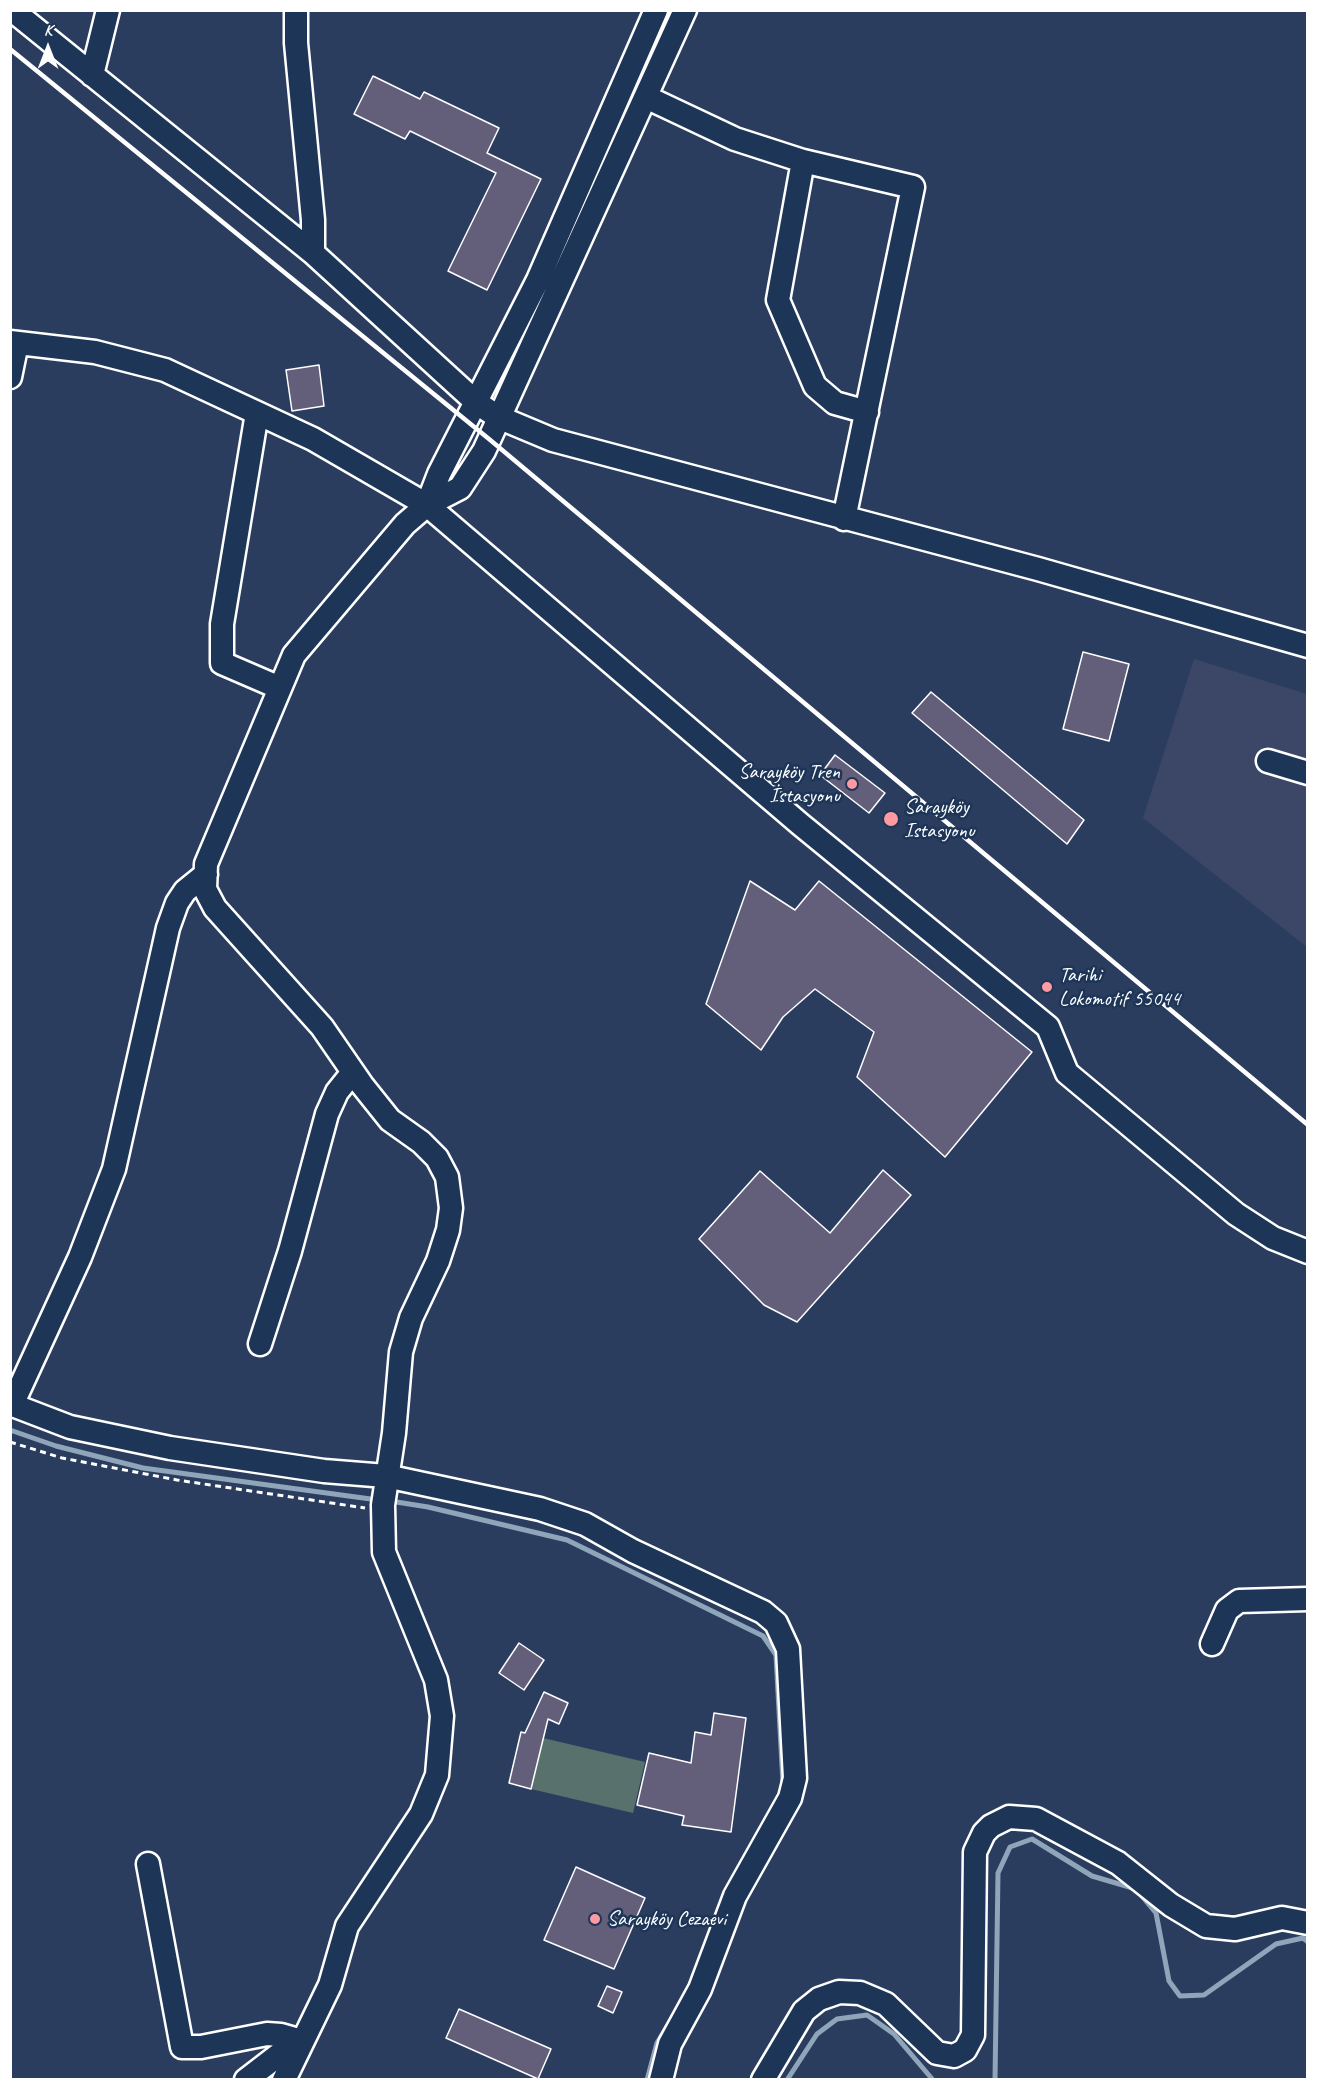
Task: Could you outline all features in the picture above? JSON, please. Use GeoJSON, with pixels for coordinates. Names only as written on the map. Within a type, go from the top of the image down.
{"type":"FeatureCollection","features":[{"type":"Feature","properties":{"kind":"street"},"geometry":{"type":"LineString","coordinates":[[12,10],[313,254],[477,403],[498,417],[553,440],[1038,569],[1308,646]]}},
{"type":"Feature","properties":{"kind":"street"},"geometry":{"type":"LineString","coordinates":[[92,75],[108,10]]}},
{"type":"Feature","properties":{"kind":"street"},"geometry":{"type":"LineString","coordinates":[[296,10],[296,44],[313,220],[313,254]]}},
{"type":"Feature","properties":{"kind":"street"},"geometry":{"type":"LineString","coordinates":[[427,505],[439,474],[538,280],[656,10]]}},
{"type":"Feature","properties":{"kind":"street"},"geometry":{"type":"LineString","coordinates":[[284,2079],[300,2040],[330,1985],[347,1926],[421,1814],[437,1775],[442,1716],[436,1680],[384,1552],[384,1494],[394,1433],[401,1352],[411,1318],[438,1261],[448,1230],[450,1191],[447,1177],[437,1158],[421,1142],[390,1120],[322,1027],[215,908],[205,890],[206,864],[294,655],[405,524],[427,505],[460,488],[484,451],[685,10]]}},
{"type":"Feature","properties":{"kind":"street"},"geometry":{"type":"LineString","coordinates":[[646,97],[735,139],[803,161],[913,187],[844,519]]}},
{"type":"Feature","properties":{"kind":"street"},"geometry":{"type":"LineString","coordinates":[[803,161],[778,300],[815,386],[835,403],[867,412]]}},
{"type":"Feature","properties":{"kind":"street"},"geometry":{"type":"LineString","coordinates":[[10,377],[14,342],[95,352],[165,370],[313,439],[427,505],[800,824],[1048,1027],[1067,1073],[1236,1214],[1274,1238],[1308,1252]]}},
{"type":"Feature","properties":{"kind":"street"},"geometry":{"type":"LineString","coordinates":[[257,413],[222,624],[222,663],[279,688]]}},
{"type":"Feature","properties":{"kind":"street"},"geometry":{"type":"LineString","coordinates":[[1268,761],[1308,772]]}},
{"type":"Feature","properties":{"kind":"street"},"geometry":{"type":"LineString","coordinates":[[206,874],[185,891],[177,903],[168,928],[114,1169],[80,1257],[11,1404],[70,1427],[170,1448],[324,1471],[384,1494],[540,1509],[585,1524],[643,1556],[763,1612],[776,1623],[785,1639],[795,1778],[790,1798],[735,1896],[700,1989],[670,2044],[661,2079]]}},
{"type":"Feature","properties":{"kind":"street"},"geometry":{"type":"LineString","coordinates":[[260,1344],[290,1251],[327,1114],[337,1092],[353,1072]]}},
{"type":"Feature","properties":{"kind":"street"},"geometry":{"type":"LineString","coordinates":[[1212,1644],[1227,1610],[1239,1601],[1308,1599]]}},
{"type":"Feature","properties":{"kind":"street"},"geometry":{"type":"LineString","coordinates":[[763,2079],[804,2011],[819,1999],[839,1992],[860,1993],[886,2004],[937,2053],[954,2056],[965,2050],[973,2035],[975,1852],[984,1833],[991,1826],[1009,1817],[1036,1819],[1118,1863],[1171,1905],[1206,1926],[1235,1929],[1282,1918],[1308,1923]]}},
{"type":"Feature","properties":{"kind":"street"},"geometry":{"type":"LineString","coordinates":[[148,1864],[182,2047],[201,2047],[267,2034],[300,2040]]}},
{"type":"Feature","properties":{"kind":"street"},"geometry":{"type":"LineString","coordinates":[[246,2079],[300,2040]]}},
{"type":"Feature","properties":{"kind":"path"},"geometry":{"type":"LineString","coordinates":[[10,1442],[62,1458],[177,1480],[384,1494]]}},
{"type":"Feature","properties":{"kind":"shaded area"},"geometry":{"type":"Polygon","coordinates":[[[1194,659],[1307,694],[1307,947],[1143,818],[1194,659]]]}},
{"type":"Feature","properties":{"kind":"green space"},"geometry":{"type":"Polygon","coordinates":[[[543,1738],[645,1762],[633,1813],[531,1789],[543,1738]]]}},
{"type":"Feature","properties":{"kind":"building"},"geometry":{"type":"Polygon","coordinates":[[[373,76],[420,99],[424,92],[499,128],[487,153],[541,179],[487,290],[448,271],[496,173],[410,131],[405,139],[354,114],[373,76]]]}},
{"type":"Feature","properties":{"kind":"building"},"geometry":{"type":"Polygon","coordinates":[[[319,365],[324,406],[292,411],[286,370],[319,365]]]}},
{"type":"Feature","properties":{"kind":"building"},"geometry":{"type":"Polygon","coordinates":[[[1083,652],[1129,664],[1109,741],[1063,729],[1083,652]]]}},
{"type":"Feature","properties":{"kind":"building"},"geometry":{"type":"Polygon","coordinates":[[[931,692],[1084,820],[1067,844],[912,713],[931,692]]]}},
{"type":"Feature","properties":{"kind":"building","name":"Sarayköy Tren İstasyonu"},"geometry":{"type":"Polygon","coordinates":[[[835,755],[885,793],[869,813],[820,775],[835,755]]]}},
{"type":"Feature","properties":{"kind":"building"},"geometry":{"type":"Polygon","coordinates":[[[750,881],[795,910],[819,881],[1032,1052],[945,1157],[857,1077],[874,1032],[815,989],[783,1017],[761,1050],[706,1004],[750,881]]]}},
{"type":"Feature","properties":{"kind":"building"},"geometry":{"type":"Polygon","coordinates":[[[883,1170],[911,1195],[797,1322],[764,1305],[699,1239],[760,1171],[830,1233],[883,1170]]]}},
{"type":"Feature","properties":{"kind":"building"},"geometry":{"type":"Polygon","coordinates":[[[519,1643],[544,1660],[524,1690],[499,1673],[519,1643]]]}},
{"type":"Feature","properties":{"kind":"building"},"geometry":{"type":"Polygon","coordinates":[[[544,1692],[568,1703],[559,1724],[548,1719],[531,1789],[509,1783],[521,1732],[525,1733],[544,1692]]]}},
{"type":"Feature","properties":{"kind":"building"},"geometry":{"type":"Polygon","coordinates":[[[714,1713],[746,1718],[731,1832],[682,1825],[684,1816],[637,1805],[649,1753],[691,1763],[695,1732],[711,1735],[714,1713]]]}},
{"type":"Feature","properties":{"kind":"building","name":"Sarayköy Cezaevi"},"geometry":{"type":"Polygon","coordinates":[[[576,1867],[645,1898],[614,1969],[544,1940],[576,1867]]]}},
{"type":"Feature","properties":{"kind":"building"},"geometry":{"type":"Polygon","coordinates":[[[607,1986],[622,1992],[613,2013],[598,2006],[607,1986]]]}},
{"type":"Feature","properties":{"kind":"building"},"geometry":{"type":"Polygon","coordinates":[[[459,2009],[551,2049],[538,2079],[446,2038],[459,2009]]]}},
{"type":"Feature","properties":{"kind":"waterway"},"geometry":{"type":"LineString","coordinates":[[10,1430],[56,1446],[143,1468],[378,1500]]}},
{"type":"Feature","properties":{"kind":"waterway"},"geometry":{"type":"LineString","coordinates":[[390,1501],[428,1507],[567,1540],[763,1636],[776,1655],[783,1784]]}},
{"type":"Feature","properties":{"kind":"waterway"},"geometry":{"type":"LineString","coordinates":[[995,2080],[998,1873],[1010,1847],[1032,1839],[1092,1876],[1136,1889],[1156,1913],[1169,1981],[1180,1996],[1204,1995],[1276,1944],[1303,1938],[1308,1942]]}},
{"type":"Feature","properties":{"kind":"waterway"},"geometry":{"type":"LineString","coordinates":[[787,2080],[817,2034],[837,2019],[867,2015],[894,2034],[933,2080]]}},
{"type":"Feature","properties":{"kind":"waterway"},"geometry":{"type":"LineString","coordinates":[[647,2080],[657,2043],[672,2018]]}},
{"type":"Feature","properties":{"kind":"railway"},"geometry":{"type":"LineString","coordinates":[[10,49],[489,439],[1308,1125]]}},
{"type":"Feature","properties":{"kind":"place","name":"Sarayköy Tren İstasyonu"},"geometry":{"type":"Point","coordinates":[852,784]}},
{"type":"Feature","properties":{"kind":"place","name":"Sarayköy Istasyonu"},"geometry":{"type":"Point","coordinates":[891,819]}},
{"type":"Feature","properties":{"kind":"place","name":"Tarihi Lokomotif 55044"},"geometry":{"type":"Point","coordinates":[1047,987]}},
{"type":"Feature","properties":{"kind":"place","name":"Sarayköy Cezaevi"},"geometry":{"type":"Point","coordinates":[595,1919]}}]}
